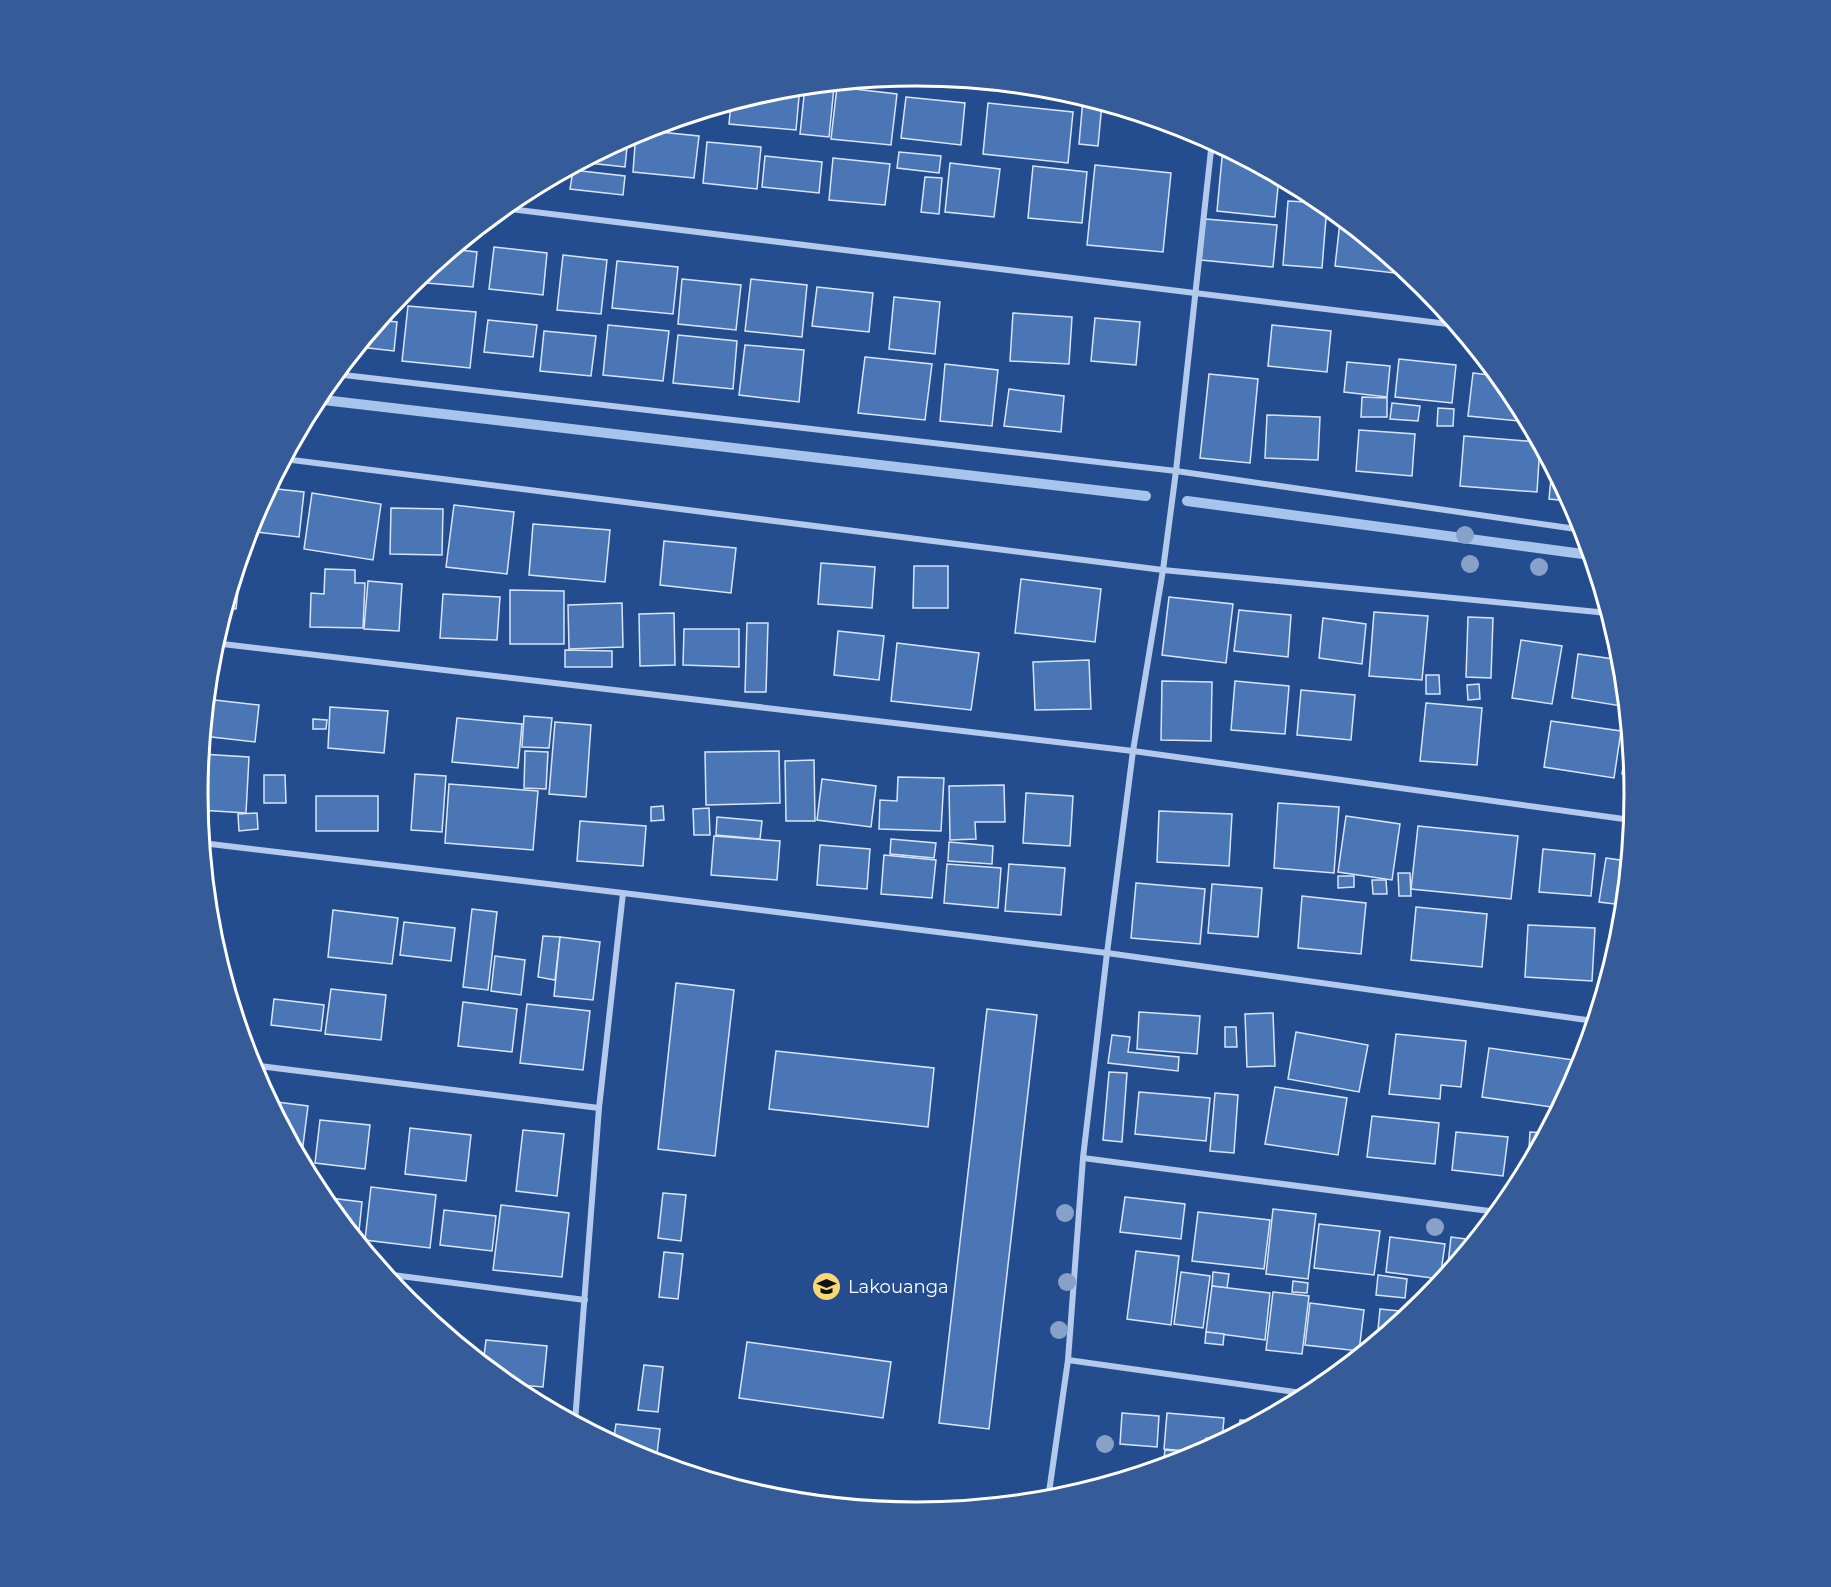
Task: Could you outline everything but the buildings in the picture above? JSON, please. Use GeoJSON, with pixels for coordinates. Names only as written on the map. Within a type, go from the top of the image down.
{"type":"FeatureCollection","features":[{"type":"Feature","properties":{"kind":"street"},"geometry":{"type":"LineString","coordinates":[[1049,1489],[1068,1360],[1083,1158],[1107,953],[1133,751],[1163,570],[1176,471],[1211,151]]}},
{"type":"Feature","properties":{"kind":"street"},"geometry":{"type":"LineString","coordinates":[[515,210],[1445,324]]}},
{"type":"Feature","properties":{"kind":"street"},"geometry":{"type":"LineString","coordinates":[[345,375],[1176,471],[1572,528]]}},
{"type":"Feature","properties":{"kind":"street"},"geometry":{"type":"LineString","coordinates":[[291,460],[1163,570],[1600,612]]}},
{"type":"Feature","properties":{"kind":"street"},"geometry":{"type":"LineString","coordinates":[[224,644],[1133,751],[1623,819]]}},
{"type":"Feature","properties":{"kind":"street"},"geometry":{"type":"LineString","coordinates":[[209,844],[1107,953],[1586,1020]]}},
{"type":"Feature","properties":{"kind":"street"},"geometry":{"type":"LineString","coordinates":[[576,1414],[599,1108],[623,893]]}},
{"type":"Feature","properties":{"kind":"street"},"geometry":{"type":"LineString","coordinates":[[262,1066],[599,1108]]}},
{"type":"Feature","properties":{"kind":"street"},"geometry":{"type":"LineString","coordinates":[[1083,1158],[1487,1211]]}},
{"type":"Feature","properties":{"kind":"street"},"geometry":{"type":"LineString","coordinates":[[398,1276],[585,1300]]}},
{"type":"Feature","properties":{"kind":"street"},"geometry":{"type":"LineString","coordinates":[[1068,1360],[1294,1392]]}},
{"type":"Feature","properties":{"kind":"waterway"},"geometry":{"type":"LineString","coordinates":[[327,400],[1146,496]]}},
{"type":"Feature","properties":{"kind":"waterway"},"geometry":{"type":"LineString","coordinates":[[1187,501],[1581,554]]}},
{"type":"Feature","properties":{"kind":"place","name":"Lakouanga"},"geometry":{"type":"Point","coordinates":[827,1287]}}]}
